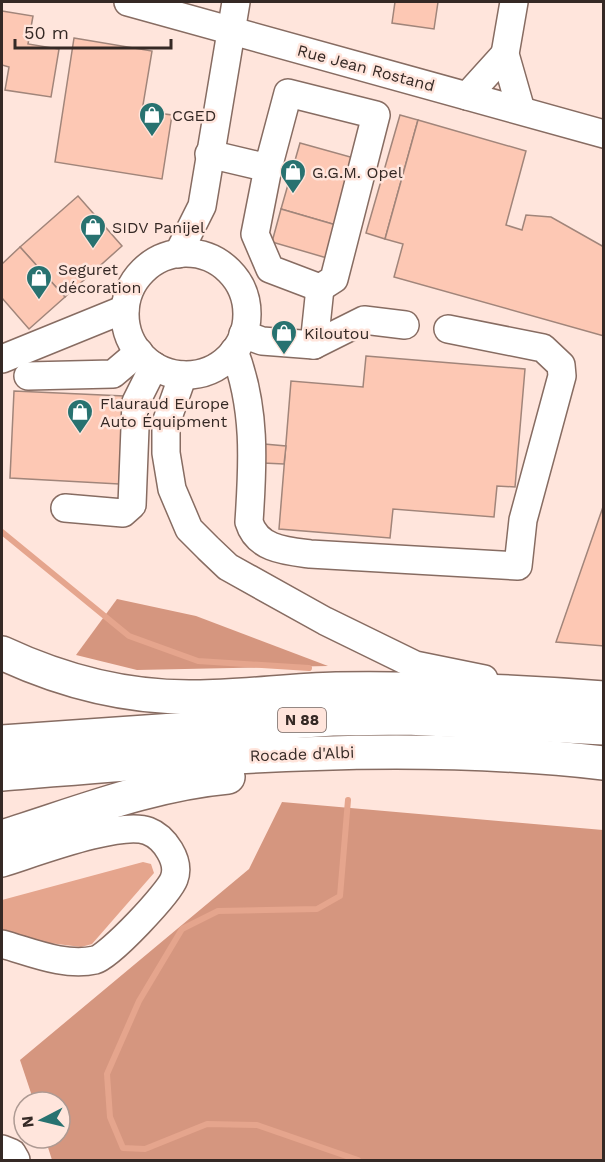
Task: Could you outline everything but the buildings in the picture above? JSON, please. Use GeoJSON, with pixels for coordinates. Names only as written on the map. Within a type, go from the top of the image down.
{"type":"FeatureCollection","features":[{"type":"Feature","properties":{"kind":"highway"},"geometry":{"type":"LineString","coordinates":[[2,653],[64,678],[116,690],[162,696],[195,697],[333,689],[435,688],[603,698]]}},
{"type":"Feature","properties":{"kind":"highway","name":"Rocade d'Albi"},"geometry":{"type":"LineString","coordinates":[[2,742],[333,719],[430,719],[603,728]]}},
{"type":"Feature","properties":{"kind":"highway"},"geometry":{"type":"LineString","coordinates":[[2,837],[142,793],[195,780],[337,765],[371,752]]}},
{"type":"Feature","properties":{"kind":"highway","name":"Rocade d'Albi"},"geometry":{"type":"LineString","coordinates":[[2,774],[223,756],[371,752],[532,755],[603,763]]}},
{"type":"Feature","properties":{"kind":"street","name":"Rue Jean Rostand"},"geometry":{"type":"LineString","coordinates":[[128,2],[603,134]]}},
{"type":"Feature","properties":{"kind":"street"},"geometry":{"type":"LineString","coordinates":[[178,254],[202,206],[236,2]]}},
{"type":"Feature","properties":{"kind":"street"},"geometry":{"type":"LineString","coordinates":[[514,2],[505,54],[521,110]]}},
{"type":"Feature","properties":{"kind":"street"},"geometry":{"type":"LineString","coordinates":[[466,96],[505,54]]}},
{"type":"Feature","properties":{"kind":"street"},"geometry":{"type":"LineString","coordinates":[[288,93],[376,115],[334,279],[320,288],[270,269],[255,234],[268,168],[288,93]]}},
{"type":"Feature","properties":{"kind":"street"},"geometry":{"type":"LineString","coordinates":[[209,154],[268,168]]}},
{"type":"Feature","properties":{"kind":"street"},"geometry":{"type":"LineString","coordinates":[[202,206],[212,247],[235,278],[245,299],[246,311],[238,343],[253,430],[249,522],[252,530],[263,542],[281,549],[310,554],[518,566],[523,520],[562,376],[561,365],[543,348],[448,329]]}},
{"type":"Feature","properties":{"kind":"street"},"geometry":{"type":"LineString","coordinates":[[227,269],[199,255],[178,254],[156,261],[146,268],[132,286],[125,309],[128,332],[147,359],[183,375],[194,374],[217,366],[238,343],[262,341],[314,345],[364,320],[405,325]]}},
{"type":"Feature","properties":{"kind":"street"},"geometry":{"type":"LineString","coordinates":[[314,345],[320,288]]}},
{"type":"Feature","properties":{"kind":"street"},"geometry":{"type":"LineString","coordinates":[[2,359],[125,309]]}},
{"type":"Feature","properties":{"kind":"street"},"geometry":{"type":"LineString","coordinates":[[28,376],[113,374],[147,359]]}},
{"type":"Feature","properties":{"kind":"street"},"geometry":{"type":"LineString","coordinates":[[65,508],[123,513],[132,505],[136,402],[147,359]]}},
{"type":"Feature","properties":{"kind":"street"},"geometry":{"type":"LineString","coordinates":[[183,375],[166,423],[166,453],[172,489],[189,529],[228,567],[325,621],[415,665],[451,674],[518,684],[530,692]]}},
{"type":"Feature","properties":{"kind":"street"},"geometry":{"type":"LineString","coordinates":[[2,863],[117,830],[148,831],[165,843],[175,861],[174,879],[121,944],[98,959],[73,962],[2,944]]}},
{"type":"Feature","properties":{"kind":"street"},"geometry":{"type":"LineString","coordinates":[[2,1149],[12,1153],[16,1161]]}},
{"type":"Feature","properties":{"kind":"shaded area"},"geometry":{"type":"Polygon","coordinates":[[[117,599],[196,616],[328,666],[137,670],[76,655],[117,599]]]}},
{"type":"Feature","properties":{"kind":"shaded area"},"geometry":{"type":"Polygon","coordinates":[[[282,802],[603,830],[603,1160],[52,1160],[49,1150],[72,1150],[72,1090],[30,1090],[20,1060],[249,869],[282,802]]]}},
{"type":"Feature","properties":{"kind":"shaded area"},"geometry":{"type":"Polygon","coordinates":[[[143,862],[151,864],[154,873],[92,944],[81,947],[2,937],[2,900],[143,862]]]}},
{"type":"Feature","properties":{"kind":"waterway"},"geometry":{"type":"LineString","coordinates":[[2,532],[129,636],[198,661],[309,668]]}},
{"type":"Feature","properties":{"kind":"waterway"},"geometry":{"type":"LineString","coordinates":[[348,800],[340,896],[317,909],[218,911],[182,929],[139,1001],[107,1074],[110,1117],[123,1148],[145,1149],[207,1124],[257,1125],[358,1160]]}},
{"type":"Feature","properties":{"kind":"place","name":"CGED"},"geometry":{"type":"Point","coordinates":[152,138]}},
{"type":"Feature","properties":{"kind":"place","name":"G.G.M. Opel"},"geometry":{"type":"Point","coordinates":[293,195]}},
{"type":"Feature","properties":{"kind":"place","name":"SIDV Panijel"},"geometry":{"type":"Point","coordinates":[93,250]}},
{"type":"Feature","properties":{"kind":"place","name":"Seguret décoration"},"geometry":{"type":"Point","coordinates":[39,301]}},
{"type":"Feature","properties":{"kind":"place","name":"Kiloutou"},"geometry":{"type":"Point","coordinates":[284,356]}},
{"type":"Feature","properties":{"kind":"place","name":"Flauraud Europe Auto Équipment"},"geometry":{"type":"Point","coordinates":[80,435]}}]}
